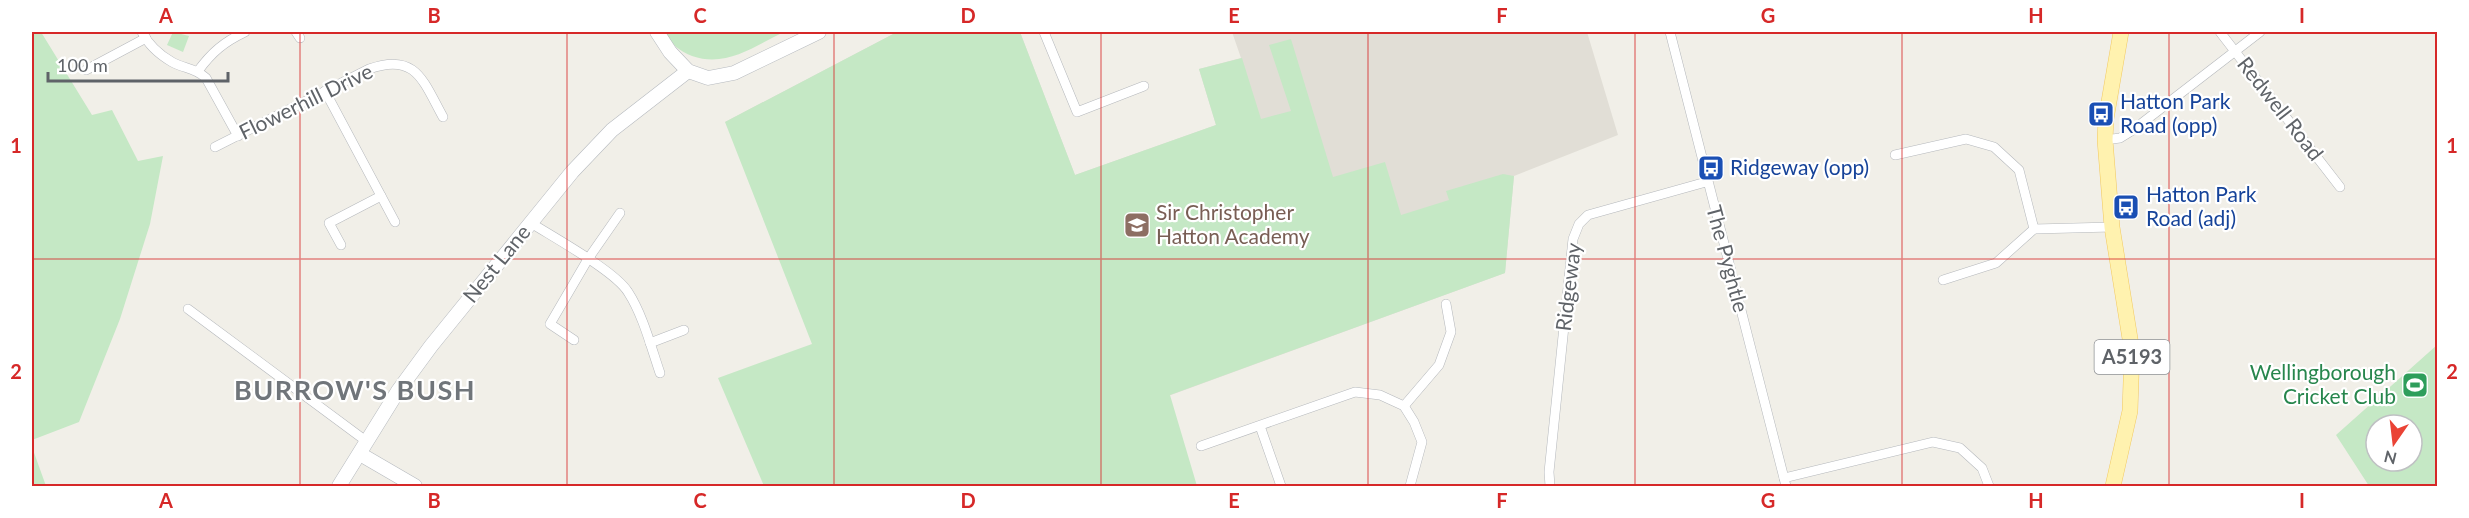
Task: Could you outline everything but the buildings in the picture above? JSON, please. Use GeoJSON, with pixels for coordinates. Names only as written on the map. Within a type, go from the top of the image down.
{"type":"FeatureCollection","features":[{"type":"Feature","properties":{"kind":"main road","name":"A5193"},"geometry":{"type":"LineString","coordinates":[[2113,486],[2130,411],[2132,351],[2112,227],[2104,140],[2107,108],[2121,32]]}},
{"type":"Feature","properties":{"kind":"street"},"geometry":{"type":"LineString","coordinates":[[198,71],[208,57],[223,43],[245,32]]}},
{"type":"Feature","properties":{"kind":"street"},"geometry":{"type":"LineString","coordinates":[[657,32],[670,52],[688,71],[708,78],[734,73],[819,32]]}},
{"type":"Feature","properties":{"kind":"street"},"geometry":{"type":"LineString","coordinates":[[1044,32],[1077,112],[1144,86]]}},
{"type":"Feature","properties":{"kind":"street","name":"The Pyghtle"},"geometry":{"type":"LineString","coordinates":[[1670,32],[1706,182],[1785,482]]}},
{"type":"Feature","properties":{"kind":"street","name":"Redwell Road"},"geometry":{"type":"LineString","coordinates":[[2220,32],[2340,187]]}},
{"type":"Feature","properties":{"kind":"street"},"geometry":{"type":"LineString","coordinates":[[2104,140],[2120,138],[2133,130],[2260,32]]}},
{"type":"Feature","properties":{"kind":"street"},"geometry":{"type":"LineString","coordinates":[[86,70],[144,35],[173,63],[198,71],[206,78],[238,136]]}},
{"type":"Feature","properties":{"kind":"street","name":"Flowerhill Drive"},"geometry":{"type":"LineString","coordinates":[[215,147],[386,63],[401,64],[412,70],[423,81],[443,117]]}},
{"type":"Feature","properties":{"kind":"street","name":"Nest Lane"},"geometry":{"type":"LineString","coordinates":[[339,486],[366,441],[431,345],[572,172],[612,130],[688,71]]}},
{"type":"Feature","properties":{"kind":"street"},"geometry":{"type":"LineString","coordinates":[[326,91],[395,222]]}},
{"type":"Feature","properties":{"kind":"street"},"geometry":{"type":"LineString","coordinates":[[1895,156],[1966,139],[1994,147],[2019,170],[2034,229]]}},
{"type":"Feature","properties":{"kind":"street","name":"Ridgeway"},"geometry":{"type":"LineString","coordinates":[[1550,486],[1549,472],[1573,239],[1579,224],[1588,215],[1706,182]]}},
{"type":"Feature","properties":{"kind":"street"},"geometry":{"type":"LineString","coordinates":[[341,245],[329,223],[381,196]]}},
{"type":"Feature","properties":{"kind":"street"},"geometry":{"type":"LineString","coordinates":[[574,340],[550,324],[588,259],[620,213]]}},
{"type":"Feature","properties":{"kind":"street"},"geometry":{"type":"LineString","coordinates":[[531,223],[588,259],[626,289],[650,343],[660,373]]}},
{"type":"Feature","properties":{"kind":"street"},"geometry":{"type":"LineString","coordinates":[[1943,280],[1996,263],[2034,229],[2112,227]]}},
{"type":"Feature","properties":{"kind":"street"},"geometry":{"type":"LineString","coordinates":[[1404,406],[1439,365],[1451,332],[1446,304]]}},
{"type":"Feature","properties":{"kind":"street"},"geometry":{"type":"LineString","coordinates":[[188,309],[366,441]]}},
{"type":"Feature","properties":{"kind":"street"},"geometry":{"type":"LineString","coordinates":[[650,343],[684,330]]}},
{"type":"Feature","properties":{"kind":"street"},"geometry":{"type":"LineString","coordinates":[[1201,446],[1355,392],[1380,395],[1404,406],[1422,441],[1410,486]]}},
{"type":"Feature","properties":{"kind":"street"},"geometry":{"type":"LineString","coordinates":[[1260,426],[1281,486]]}},
{"type":"Feature","properties":{"kind":"street"},"geometry":{"type":"LineString","coordinates":[[1785,482],[1933,442],[1960,448],[1982,468],[1989,486]]}},
{"type":"Feature","properties":{"kind":"street"},"geometry":{"type":"LineString","coordinates":[[360,454],[416,486]]}},
{"type":"Feature","properties":{"kind":"shaded area","name":"Sir Christopher Hatton Academy"},"geometry":{"type":"Polygon","coordinates":[[[897,32],[1020,32],[1075,175],[1216,125],[1199,69],[1241,58],[1232,32],[1587,32],[1618,135],[1514,176],[1505,273],[1160,399],[725,122],[897,32]]]}},
{"type":"Feature","properties":{"kind":"green space"},"geometry":{"type":"Polygon","coordinates":[[[32,32],[41,32],[92,115],[112,110],[138,161],[163,156],[150,224],[120,319],[79,422],[32,440],[32,32]]]}},
{"type":"Feature","properties":{"kind":"green space"},"geometry":{"type":"Polygon","coordinates":[[[173,32],[189,36],[183,52],[167,45],[173,32]]]}},
{"type":"Feature","properties":{"kind":"green space"},"geometry":{"type":"Polygon","coordinates":[[[665,32],[784,32],[740,54],[705,59],[683,52],[673,44],[665,32]]]}},
{"type":"Feature","properties":{"kind":"green space","name":"Sir Christopher Hatton Academy"},"geometry":{"type":"Polygon","coordinates":[[[897,32],[1020,32],[1075,175],[1216,125],[1199,69],[1242,58],[1261,119],[1291,111],[1269,45],[1291,39],[1333,177],[1385,162],[1401,215],[1449,200],[1446,191],[1503,174],[1514,176],[1505,273],[1170,395],[1197,486],[764,486],[718,378],[812,344],[725,122],[897,32]]]}},
{"type":"Feature","properties":{"kind":"green space","name":"Wellingborough Cricket Club"},"geometry":{"type":"Polygon","coordinates":[[[2437,345],[2437,486],[2369,486],[2336,435],[2437,345]]]}},
{"type":"Feature","properties":{"kind":"green space"},"geometry":{"type":"Polygon","coordinates":[[[32,447],[46,486],[32,486],[32,447]]]}},
{"type":"Feature","properties":{"kind":"place","name":"Hatton Park Road (opp)"},"geometry":{"type":"Point","coordinates":[2101,114]}},
{"type":"Feature","properties":{"kind":"place","name":"Ridgeway (opp)"},"geometry":{"type":"Point","coordinates":[1711,168]}},
{"type":"Feature","properties":{"kind":"place","name":"Hatton Park Road (adj)"},"geometry":{"type":"Point","coordinates":[2126,207]}},
{"type":"Feature","properties":{"kind":"place","name":"Sir Christopher Hatton Academy"},"geometry":{"type":"Point","coordinates":[1137,225]}},
{"type":"Feature","properties":{"kind":"place","name":"Wellingborough Cricket Club"},"geometry":{"type":"Point","coordinates":[2415,385]}},
{"type":"Feature","properties":{"kind":"district","name":"BURROW'S BUSH"},"geometry":{"type":"Point","coordinates":[355,391]}}]}
